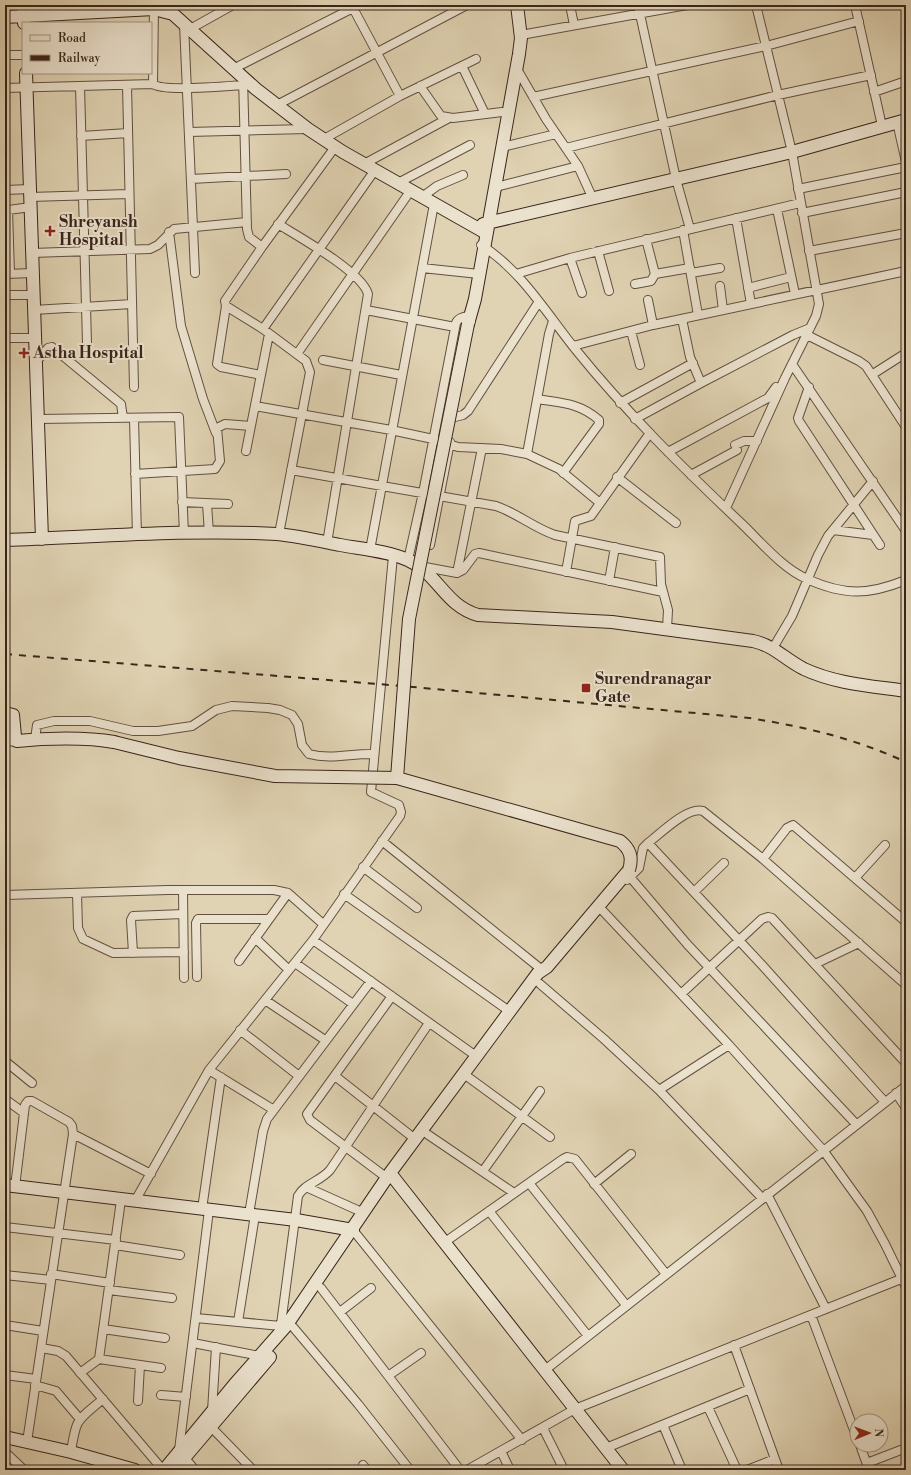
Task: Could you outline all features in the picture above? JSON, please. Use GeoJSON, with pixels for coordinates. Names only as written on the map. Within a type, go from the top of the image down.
{"type":"FeatureCollection","features":[{"type":"Feature","properties":{"kind":"street"},"geometry":{"type":"LineString","coordinates":[[187,27],[233,5]]}},
{"type":"Feature","properties":{"kind":"street"},"geometry":{"type":"LineString","coordinates":[[276,104],[466,5]]}},
{"type":"Feature","properties":{"kind":"street"},"geometry":{"type":"LineString","coordinates":[[485,228],[514,40],[509,5]]}},
{"type":"Feature","properties":{"kind":"street"},"geometry":{"type":"LineString","coordinates":[[397,778],[409,619],[469,318],[469,296],[476,274],[481,245],[496,187],[517,69],[521,34],[517,5]]}},
{"type":"Feature","properties":{"kind":"street"},"geometry":{"type":"LineString","coordinates":[[570,5],[574,25]]}},
{"type":"Feature","properties":{"kind":"street"},"geometry":{"type":"LineString","coordinates":[[638,5],[687,230],[698,315]]}},
{"type":"Feature","properties":{"kind":"street"},"geometry":{"type":"LineString","coordinates":[[521,34],[687,5]]}},
{"type":"Feature","properties":{"kind":"street"},"geometry":{"type":"LineString","coordinates":[[726,508],[818,311],[816,289],[792,152],[756,5]]}},
{"type":"Feature","properties":{"kind":"street"},"geometry":{"type":"LineString","coordinates":[[855,5],[882,126]]}},
{"type":"Feature","properties":{"kind":"street"},"geometry":{"type":"LineString","coordinates":[[153,84],[160,7]]}},
{"type":"Feature","properties":{"kind":"street"},"geometry":{"type":"LineString","coordinates":[[5,17],[66,9],[160,7],[173,14],[233,68],[243,81],[308,129],[335,147],[434,204],[485,228],[593,199],[792,152],[902,121],[906,162]]}},
{"type":"Feature","properties":{"kind":"street"},"geometry":{"type":"LineString","coordinates":[[233,68],[356,7],[376,53],[400,96]]}},
{"type":"Feature","properties":{"kind":"street"},"geometry":{"type":"LineString","coordinates":[[533,97],[766,46],[859,21]]}},
{"type":"Feature","properties":{"kind":"street"},"geometry":{"type":"LineString","coordinates":[[187,27],[187,88],[195,273]]}},
{"type":"Feature","properties":{"kind":"street"},"geometry":{"type":"LineString","coordinates":[[5,55],[22,55]]}},
{"type":"Feature","properties":{"kind":"street"},"geometry":{"type":"LineString","coordinates":[[324,139],[400,96],[476,59]]}},
{"type":"Feature","properties":{"kind":"street"},"geometry":{"type":"LineString","coordinates":[[462,66],[485,114]]}},
{"type":"Feature","properties":{"kind":"street"},"geometry":{"type":"LineString","coordinates":[[517,69],[556,134],[578,166],[593,199]]}},
{"type":"Feature","properties":{"kind":"street"},"geometry":{"type":"LineString","coordinates":[[26,74],[42,539]]}},
{"type":"Feature","properties":{"kind":"street"},"geometry":{"type":"LineString","coordinates":[[566,148],[778,95],[871,75]]}},
{"type":"Feature","properties":{"kind":"street"},"geometry":{"type":"LineString","coordinates":[[5,88],[153,84],[159,87],[187,88],[243,81]]}},
{"type":"Feature","properties":{"kind":"street"},"geometry":{"type":"LineString","coordinates":[[243,81],[248,234],[262,247]]}},
{"type":"Feature","properties":{"kind":"street"},"geometry":{"type":"LineString","coordinates":[[874,92],[906,81]]}},
{"type":"Feature","properties":{"kind":"street"},"geometry":{"type":"LineString","coordinates":[[127,85],[134,387]]}},
{"type":"Feature","properties":{"kind":"street"},"geometry":{"type":"LineString","coordinates":[[80,86],[87,343]]}},
{"type":"Feature","properties":{"kind":"street"},"geometry":{"type":"LineString","coordinates":[[420,86],[438,114],[449,118]]}},
{"type":"Feature","properties":{"kind":"street"},"geometry":{"type":"LineString","coordinates":[[364,164],[449,118],[502,112]]}},
{"type":"Feature","properties":{"kind":"street"},"geometry":{"type":"LineString","coordinates":[[189,132],[244,132],[308,129]]}},
{"type":"Feature","properties":{"kind":"street"},"geometry":{"type":"LineString","coordinates":[[81,136],[128,134]]}},
{"type":"Feature","properties":{"kind":"street"},"geometry":{"type":"LineString","coordinates":[[502,147],[556,134]]}},
{"type":"Feature","properties":{"kind":"street"},"geometry":{"type":"LineString","coordinates":[[398,183],[470,145]]}},
{"type":"Feature","properties":{"kind":"street"},"geometry":{"type":"LineString","coordinates":[[261,375],[221,367],[217,364],[226,299],[278,224],[335,147]]}},
{"type":"Feature","properties":{"kind":"street"},"geometry":{"type":"LineString","coordinates":[[496,187],[578,166]]}},
{"type":"Feature","properties":{"kind":"street"},"geometry":{"type":"LineString","coordinates":[[798,189],[906,167]]}},
{"type":"Feature","properties":{"kind":"street"},"geometry":{"type":"LineString","coordinates":[[246,450],[261,375],[266,332],[319,250],[375,170]]}},
{"type":"Feature","properties":{"kind":"street"},"geometry":{"type":"LineString","coordinates":[[191,180],[286,174]]}},
{"type":"Feature","properties":{"kind":"street"},"geometry":{"type":"LineString","coordinates":[[422,197],[437,186],[463,175]]}},
{"type":"Feature","properties":{"kind":"street"},"geometry":{"type":"LineString","coordinates":[[5,190],[30,198],[129,194]]}},
{"type":"Feature","properties":{"kind":"street"},"geometry":{"type":"LineString","coordinates":[[296,354],[411,190]]}},
{"type":"Feature","properties":{"kind":"street"},"geometry":{"type":"LineString","coordinates":[[802,213],[906,192]]}},
{"type":"Feature","properties":{"kind":"street"},"geometry":{"type":"LineString","coordinates":[[30,198],[8,210],[8,274],[33,273]]}},
{"type":"Feature","properties":{"kind":"street"},"geometry":{"type":"LineString","coordinates":[[370,550],[401,374],[434,204]]}},
{"type":"Feature","properties":{"kind":"street"},"geometry":{"type":"LineString","coordinates":[[516,274],[570,258],[646,239],[800,204]]}},
{"type":"Feature","properties":{"kind":"street"},"geometry":{"type":"LineString","coordinates":[[777,209],[795,294]]}},
{"type":"Feature","properties":{"kind":"street"},"geometry":{"type":"LineString","coordinates":[[736,218],[751,304]]}},
{"type":"Feature","properties":{"kind":"street"},"geometry":{"type":"LineString","coordinates":[[32,253],[154,247],[169,232],[181,227],[247,222]]}},
{"type":"Feature","properties":{"kind":"street"},"geometry":{"type":"LineString","coordinates":[[278,224],[353,274],[367,289],[368,294],[327,543]]}},
{"type":"Feature","properties":{"kind":"street"},"geometry":{"type":"LineString","coordinates":[[135,474],[211,470],[219,465],[216,433],[201,392],[181,326],[169,232]]}},
{"type":"Feature","properties":{"kind":"street"},"geometry":{"type":"LineString","coordinates":[[809,251],[906,233]]}},
{"type":"Feature","properties":{"kind":"street"},"geometry":{"type":"LineString","coordinates":[[635,284],[651,281],[655,274],[646,239]]}},
{"type":"Feature","properties":{"kind":"street"},"geometry":{"type":"LineString","coordinates":[[481,245],[516,274],[573,346],[635,419],[781,561],[807,579],[836,590],[866,593],[906,580]]}},
{"type":"Feature","properties":{"kind":"street"},"geometry":{"type":"LineString","coordinates":[[598,251],[609,291]]}},
{"type":"Feature","properties":{"kind":"street"},"geometry":{"type":"LineString","coordinates":[[570,258],[582,293]]}},
{"type":"Feature","properties":{"kind":"street"},"geometry":{"type":"LineString","coordinates":[[422,268],[476,274]]}},
{"type":"Feature","properties":{"kind":"street"},"geometry":{"type":"LineString","coordinates":[[655,274],[720,268]]}},
{"type":"Feature","properties":{"kind":"street"},"geometry":{"type":"LineString","coordinates":[[573,346],[653,325],[906,271]]}},
{"type":"Feature","properties":{"kind":"street"},"geometry":{"type":"LineString","coordinates":[[748,288],[792,277]]}},
{"type":"Feature","properties":{"kind":"street"},"geometry":{"type":"LineString","coordinates":[[720,286],[723,310]]}},
{"type":"Feature","properties":{"kind":"street"},"geometry":{"type":"LineString","coordinates":[[5,294],[34,295]]}},
{"type":"Feature","properties":{"kind":"street"},"geometry":{"type":"LineString","coordinates":[[648,300],[653,325]]}},
{"type":"Feature","properties":{"kind":"street"},"geometry":{"type":"LineString","coordinates":[[455,417],[463,415],[468,411],[538,303]]}},
{"type":"Feature","properties":{"kind":"street"},"geometry":{"type":"LineString","coordinates":[[34,310],[132,304]]}},
{"type":"Feature","properties":{"kind":"street"},"geometry":{"type":"LineString","coordinates":[[226,306],[266,332],[306,361],[310,372],[279,534]]}},
{"type":"Feature","properties":{"kind":"street"},"geometry":{"type":"LineString","coordinates":[[366,310],[455,327]]}},
{"type":"Feature","properties":{"kind":"street"},"geometry":{"type":"LineString","coordinates":[[408,560],[423,493],[455,327],[459,318],[469,318]]}},
{"type":"Feature","properties":{"kind":"street"},"geometry":{"type":"LineString","coordinates":[[424,569],[441,497],[472,329],[469,318]]}},
{"type":"Feature","properties":{"kind":"street"},"geometry":{"type":"LineString","coordinates":[[682,319],[686,343],[701,383]]}},
{"type":"Feature","properties":{"kind":"street"},"geometry":{"type":"LineString","coordinates":[[527,454],[553,321]]}},
{"type":"Feature","properties":{"kind":"street"},"geometry":{"type":"LineString","coordinates":[[631,331],[640,365]]}},
{"type":"Feature","properties":{"kind":"street"},"geometry":{"type":"LineString","coordinates":[[635,419],[793,335],[808,332],[859,361],[873,374],[906,426]]}},
{"type":"Feature","properties":{"kind":"street"},"geometry":{"type":"LineString","coordinates":[[5,338],[35,338]]}},
{"type":"Feature","properties":{"kind":"street"},"geometry":{"type":"LineString","coordinates":[[36,362],[48,348],[52,347],[121,404],[123,418]]}},
{"type":"Feature","properties":{"kind":"street"},"geometry":{"type":"LineString","coordinates":[[873,374],[906,353]]}},
{"type":"Feature","properties":{"kind":"street"},"geometry":{"type":"LineString","coordinates":[[323,360],[401,374]]}},
{"type":"Feature","properties":{"kind":"street"},"geometry":{"type":"LineString","coordinates":[[620,403],[693,363]]}},
{"type":"Feature","properties":{"kind":"street"},"geometry":{"type":"LineString","coordinates":[[792,364],[906,531]]}},
{"type":"Feature","properties":{"kind":"street"},"geometry":{"type":"LineString","coordinates":[[668,452],[768,398],[779,381]]}},
{"type":"Feature","properties":{"kind":"street"},"geometry":{"type":"LineString","coordinates":[[809,387],[798,418],[799,421],[880,545]]}},
{"type":"Feature","properties":{"kind":"street"},"geometry":{"type":"LineString","coordinates":[[537,399],[579,406],[599,420],[599,424],[563,473]]}},
{"type":"Feature","properties":{"kind":"street"},"geometry":{"type":"LineString","coordinates":[[255,406],[391,430],[465,448],[501,449],[527,454],[563,473],[600,503]]}},
{"type":"Feature","properties":{"kind":"street"},"geometry":{"type":"LineString","coordinates":[[38,419],[179,417],[180,472],[184,534]]}},
{"type":"Feature","properties":{"kind":"street"},"geometry":{"type":"LineString","coordinates":[[134,418],[137,536]]}},
{"type":"Feature","properties":{"kind":"street"},"geometry":{"type":"LineString","coordinates":[[216,433],[221,425],[251,426]]}},
{"type":"Feature","properties":{"kind":"street"},"geometry":{"type":"LineString","coordinates":[[566,572],[575,521],[589,517],[650,433]]}},
{"type":"Feature","properties":{"kind":"street"},"geometry":{"type":"LineString","coordinates":[[691,475],[744,441],[756,441]]}},
{"type":"Feature","properties":{"kind":"street"},"geometry":{"type":"LineString","coordinates":[[457,573],[482,448]]}},
{"type":"Feature","properties":{"kind":"street"},"geometry":{"type":"LineString","coordinates":[[291,470],[506,509],[543,531],[660,557],[662,559],[660,579],[668,610],[667,629]]}},
{"type":"Feature","properties":{"kind":"street"},"geometry":{"type":"LineString","coordinates":[[617,478],[676,522]]}},
{"type":"Feature","properties":{"kind":"street"},"geometry":{"type":"LineString","coordinates":[[772,648],[792,616],[818,555],[833,530],[873,481]]}},
{"type":"Feature","properties":{"kind":"street"},"geometry":{"type":"LineString","coordinates":[[182,502],[228,504]]}},
{"type":"Feature","properties":{"kind":"street"},"geometry":{"type":"LineString","coordinates":[[207,504],[209,534]]}},
{"type":"Feature","properties":{"kind":"street"},"geometry":{"type":"LineString","coordinates":[[833,530],[873,535]]}},
{"type":"Feature","properties":{"kind":"street"},"geometry":{"type":"LineString","coordinates":[[5,540],[184,534],[279,534],[370,550],[408,560],[424,569],[455,604],[466,612],[478,615],[612,622],[753,641],[764,643],[798,666],[824,677],[849,683],[906,691]]}},
{"type":"Feature","properties":{"kind":"street"},"geometry":{"type":"LineString","coordinates":[[609,581],[615,547]]}},
{"type":"Feature","properties":{"kind":"street"},"geometry":{"type":"LineString","coordinates":[[424,569],[457,573],[463,570],[475,554],[479,553],[663,592]]}},
{"type":"Feature","properties":{"kind":"street"},"geometry":{"type":"LineString","coordinates":[[135,1201],[209,1070],[313,940],[401,812],[399,805],[370,792],[393,556]]}},
{"type":"Feature","properties":{"kind":"street"},"geometry":{"type":"LineString","coordinates":[[35,739],[37,725],[54,721],[90,721],[133,731],[158,731],[192,726],[216,710],[232,706],[268,708],[280,710],[292,716],[298,724],[302,745],[309,754],[322,757],[374,754]]}},
{"type":"Feature","properties":{"kind":"street"},"geometry":{"type":"LineString","coordinates":[[5,713],[14,715],[15,736],[11,741]]}},
{"type":"Feature","properties":{"kind":"street"},"geometry":{"type":"LineString","coordinates":[[11,741],[35,739],[98,739],[179,758],[274,776],[397,778],[620,840],[627,847],[630,854],[630,874],[602,910],[545,970],[540,984],[468,1077],[427,1134],[391,1177],[364,1213],[355,1233],[260,1356],[212,1411],[182,1454],[174,1470]]}},
{"type":"Feature","properties":{"kind":"street"},"geometry":{"type":"LineString","coordinates":[[41,1348],[63,1353],[163,1470],[182,1454],[210,1426],[279,1347],[321,1288],[415,1139],[510,1011],[630,874],[638,868],[643,848],[688,812],[699,809],[703,811],[859,942],[906,985]]}},
{"type":"Feature","properties":{"kind":"street"},"geometry":{"type":"LineString","coordinates":[[763,860],[787,828],[793,825],[906,922]]}},
{"type":"Feature","properties":{"kind":"street"},"geometry":{"type":"LineString","coordinates":[[382,841],[545,970]]}},
{"type":"Feature","properties":{"kind":"street"},"geometry":{"type":"LineString","coordinates":[[648,843],[740,941],[885,1102]]}},
{"type":"Feature","properties":{"kind":"street"},"geometry":{"type":"LineString","coordinates":[[855,878],[885,845]]}},
{"type":"Feature","properties":{"kind":"street"},"geometry":{"type":"LineString","coordinates":[[694,892],[724,864]]}},
{"type":"Feature","properties":{"kind":"street"},"geometry":{"type":"LineString","coordinates":[[364,867],[417,908]]}},
{"type":"Feature","properties":{"kind":"street"},"geometry":{"type":"LineString","coordinates":[[630,874],[711,968],[856,1124]]}},
{"type":"Feature","properties":{"kind":"street"},"geometry":{"type":"LineString","coordinates":[[5,895],[183,890],[274,890],[288,893],[323,924]]}},
{"type":"Feature","properties":{"kind":"street"},"geometry":{"type":"LineString","coordinates":[[183,890],[184,978]]}},
{"type":"Feature","properties":{"kind":"street"},"geometry":{"type":"LineString","coordinates":[[239,960],[288,893]]}},
{"type":"Feature","properties":{"kind":"street"},"geometry":{"type":"LineString","coordinates":[[76,894],[78,928],[80,936],[103,950],[113,953],[184,952]]}},
{"type":"Feature","properties":{"kind":"street"},"geometry":{"type":"LineString","coordinates":[[344,894],[510,1011]]}},
{"type":"Feature","properties":{"kind":"street"},"geometry":{"type":"LineString","coordinates":[[602,910],[729,1045],[823,1150],[866,1211],[904,1277],[906,1288]]}},
{"type":"Feature","properties":{"kind":"street"},"geometry":{"type":"LineString","coordinates":[[133,953],[131,920],[133,916],[184,914]]}},
{"type":"Feature","properties":{"kind":"street"},"geometry":{"type":"LineString","coordinates":[[681,994],[711,968],[762,919],[768,916],[772,918],[906,1063]]}},
{"type":"Feature","properties":{"kind":"street"},"geometry":{"type":"LineString","coordinates":[[197,977],[196,923],[198,919],[269,919]]}},
{"type":"Feature","properties":{"kind":"street"},"geometry":{"type":"LineString","coordinates":[[255,938],[289,970]]}},
{"type":"Feature","properties":{"kind":"street"},"geometry":{"type":"LineString","coordinates":[[313,940],[476,1056]]}},
{"type":"Feature","properties":{"kind":"street"},"geometry":{"type":"LineString","coordinates":[[815,964],[859,942]]}},
{"type":"Feature","properties":{"kind":"street"},"geometry":{"type":"LineString","coordinates":[[295,963],[353,1004]]}},
{"type":"Feature","properties":{"kind":"street"},"geometry":{"type":"LineString","coordinates":[[238,1322],[263,1131],[267,1119],[325,1040],[371,981]]}},
{"type":"Feature","properties":{"kind":"street"},"geometry":{"type":"LineString","coordinates":[[540,984],[604,1039],[659,1090],[764,1196],[826,1309]]}},
{"type":"Feature","properties":{"kind":"street"},"geometry":{"type":"LineString","coordinates":[[392,996],[307,1114],[310,1120],[391,1177],[445,1242],[623,1470]]}},
{"type":"Feature","properties":{"kind":"street"},"geometry":{"type":"LineString","coordinates":[[265,1000],[325,1040]]}},
{"type":"Feature","properties":{"kind":"street"},"geometry":{"type":"LineString","coordinates":[[280,1329],[296,1220],[298,1196],[306,1187],[325,1176],[429,1023]]}},
{"type":"Feature","properties":{"kind":"street"},"geometry":{"type":"LineString","coordinates":[[240,1030],[299,1076]]}},
{"type":"Feature","properties":{"kind":"street"},"geometry":{"type":"LineString","coordinates":[[659,1090],[729,1045]]}},
{"type":"Feature","properties":{"kind":"street"},"geometry":{"type":"LineString","coordinates":[[5,1061],[32,1083]]}},
{"type":"Feature","properties":{"kind":"street"},"geometry":{"type":"LineString","coordinates":[[209,1070],[274,1110]]}},
{"type":"Feature","properties":{"kind":"street"},"geometry":{"type":"LineString","coordinates":[[335,1076],[415,1139]]}},
{"type":"Feature","properties":{"kind":"street"},"geometry":{"type":"LineString","coordinates":[[196,1470],[182,1454],[186,1397],[196,1318],[206,1209],[221,1077]]}},
{"type":"Feature","properties":{"kind":"street"},"geometry":{"type":"LineString","coordinates":[[468,1077],[550,1137]]}},
{"type":"Feature","properties":{"kind":"street"},"geometry":{"type":"LineString","coordinates":[[545,1370],[764,1196],[906,1086]]}},
{"type":"Feature","properties":{"kind":"street"},"geometry":{"type":"LineString","coordinates":[[483,1171],[540,1091]]}},
{"type":"Feature","properties":{"kind":"street"},"geometry":{"type":"LineString","coordinates":[[896,1093],[906,1108]]}},
{"type":"Feature","properties":{"kind":"street"},"geometry":{"type":"LineString","coordinates":[[5,1099],[24,1113]]}},
{"type":"Feature","properties":{"kind":"street"},"geometry":{"type":"LineString","coordinates":[[27,1442],[57,1233],[63,1193],[73,1134],[72,1126],[69,1122],[32,1101],[28,1101],[25,1105],[10,1186],[63,1193],[121,1200],[252,1214],[296,1220],[355,1233],[522,1440]]}},
{"type":"Feature","properties":{"kind":"street"},"geometry":{"type":"LineString","coordinates":[[73,1134],[150,1174]]}},
{"type":"Feature","properties":{"kind":"street"},"geometry":{"type":"LineString","coordinates":[[427,1134],[514,1193]]}},
{"type":"Feature","properties":{"kind":"street"},"geometry":{"type":"LineString","coordinates":[[594,1184],[631,1154]]}},
{"type":"Feature","properties":{"kind":"street"},"geometry":{"type":"LineString","coordinates":[[445,1242],[567,1157],[575,1159],[666,1274]]}},
{"type":"Feature","properties":{"kind":"street"},"geometry":{"type":"LineString","coordinates":[[529,1183],[626,1305]]}},
{"type":"Feature","properties":{"kind":"street"},"geometry":{"type":"LineString","coordinates":[[306,1187],[364,1213]]}},
{"type":"Feature","properties":{"kind":"street"},"geometry":{"type":"LineString","coordinates":[[80,1373],[99,1359],[121,1200]]}},
{"type":"Feature","properties":{"kind":"street"},"geometry":{"type":"LineString","coordinates":[[489,1211],[588,1336]]}},
{"type":"Feature","properties":{"kind":"street"},"geometry":{"type":"LineString","coordinates":[[5,1227],[57,1233],[180,1255]]}},
{"type":"Feature","properties":{"kind":"street"},"geometry":{"type":"LineString","coordinates":[[5,1275],[51,1277],[172,1298]]}},
{"type":"Feature","properties":{"kind":"street"},"geometry":{"type":"LineString","coordinates":[[468,1470],[480,1467],[501,1451],[575,1409],[904,1277]]}},
{"type":"Feature","properties":{"kind":"street"},"geometry":{"type":"LineString","coordinates":[[321,1288],[460,1470]]}},
{"type":"Feature","properties":{"kind":"street"},"geometry":{"type":"LineString","coordinates":[[340,1312],[371,1288]]}},
{"type":"Feature","properties":{"kind":"street"},"geometry":{"type":"LineString","coordinates":[[811,1315],[849,1417]]}},
{"type":"Feature","properties":{"kind":"street"},"geometry":{"type":"LineString","coordinates":[[196,1318],[238,1322],[280,1329]]}},
{"type":"Feature","properties":{"kind":"street"},"geometry":{"type":"LineString","coordinates":[[5,1325],[43,1330]]}},
{"type":"Feature","properties":{"kind":"street"},"geometry":{"type":"LineString","coordinates":[[294,1327],[410,1470]]}},
{"type":"Feature","properties":{"kind":"street"},"geometry":{"type":"LineString","coordinates":[[104,1329],[165,1338]]}},
{"type":"Feature","properties":{"kind":"street"},"geometry":{"type":"LineString","coordinates":[[193,1343],[260,1356]]}},
{"type":"Feature","properties":{"kind":"street"},"geometry":{"type":"LineString","coordinates":[[734,1345],[779,1470]]}},
{"type":"Feature","properties":{"kind":"street"},"geometry":{"type":"LineString","coordinates":[[212,1411],[216,1347]]}},
{"type":"Feature","properties":{"kind":"street"},"geometry":{"type":"LineString","coordinates":[[388,1376],[421,1353]]}},
{"type":"Feature","properties":{"kind":"street"},"geometry":{"type":"LineString","coordinates":[[99,1359],[161,1368]]}},
{"type":"Feature","properties":{"kind":"street"},"geometry":{"type":"LineString","coordinates":[[138,1401],[140,1365]]}},
{"type":"Feature","properties":{"kind":"street"},"geometry":{"type":"LineString","coordinates":[[5,1375],[36,1382],[56,1391],[79,1418]]}},
{"type":"Feature","properties":{"kind":"street"},"geometry":{"type":"LineString","coordinates":[[606,1448],[663,1426],[750,1389]]}},
{"type":"Feature","properties":{"kind":"street"},"geometry":{"type":"LineString","coordinates":[[161,1395],[186,1397]]}},
{"type":"Feature","properties":{"kind":"street"},"geometry":{"type":"LineString","coordinates":[[72,1452],[75,1429],[79,1418],[103,1400]]}},
{"type":"Feature","properties":{"kind":"street"},"geometry":{"type":"LineString","coordinates":[[708,1407],[737,1470]]}},
{"type":"Feature","properties":{"kind":"street"},"geometry":{"type":"LineString","coordinates":[[210,1426],[253,1470]]}},
{"type":"Feature","properties":{"kind":"street"},"geometry":{"type":"LineString","coordinates":[[663,1426],[682,1470]]}},
{"type":"Feature","properties":{"kind":"street"},"geometry":{"type":"LineString","coordinates":[[543,1428],[564,1470]]}},
{"type":"Feature","properties":{"kind":"street"},"geometry":{"type":"LineString","coordinates":[[5,1437],[72,1452],[135,1470]]}},
{"type":"Feature","properties":{"kind":"street"},"geometry":{"type":"LineString","coordinates":[[863,1453],[868,1467],[906,1448]]}},
{"type":"Feature","properties":{"kind":"street"},"geometry":{"type":"LineString","coordinates":[[501,1451],[510,1470]]}},
{"type":"Feature","properties":{"kind":"street"},"geometry":{"type":"LineString","coordinates":[[5,1452],[24,1470]]}},
{"type":"Feature","properties":{"kind":"street"},"geometry":{"type":"LineString","coordinates":[[747,1470],[775,1459]]}},
{"type":"Feature","properties":{"kind":"railway"},"geometry":{"type":"LineString","coordinates":[[5,654],[402,686],[749,718],[829,734],[867,746],[906,762]]}},
{"type":"Feature","properties":{"kind":"place","name":"Shreyansh Hospital"},"geometry":{"type":"Point","coordinates":[50,231]}},
{"type":"Feature","properties":{"kind":"place","name":"Astha Hospital"},"geometry":{"type":"Point","coordinates":[24,353]}},
{"type":"Feature","properties":{"kind":"place","name":"Surendranagar Gate"},"geometry":{"type":"Point","coordinates":[586,688]}}]}
